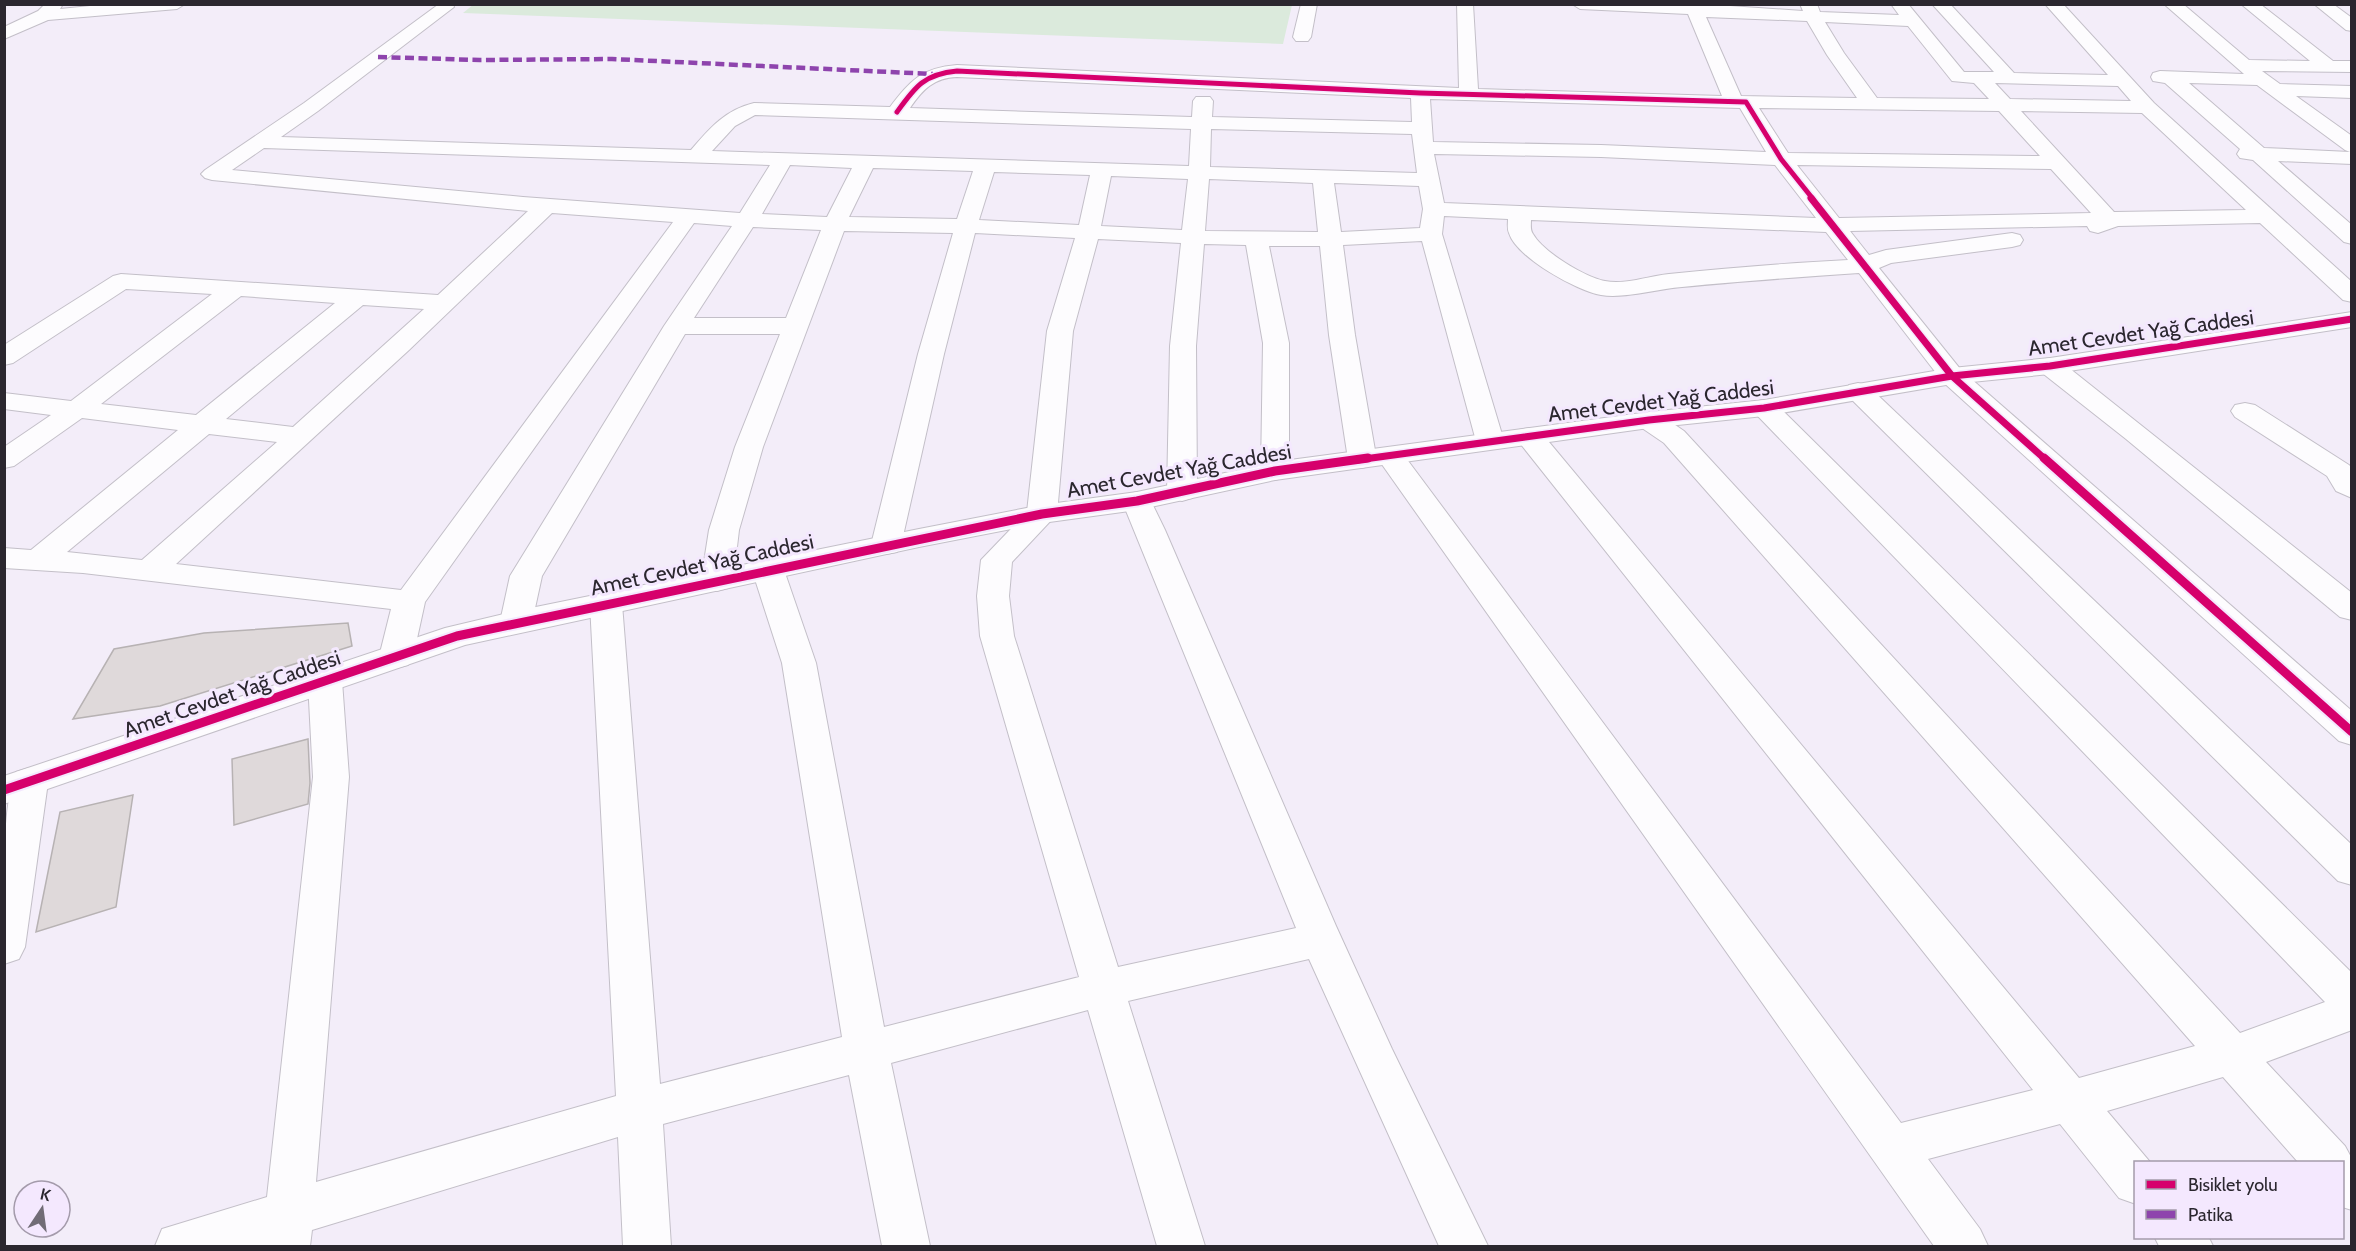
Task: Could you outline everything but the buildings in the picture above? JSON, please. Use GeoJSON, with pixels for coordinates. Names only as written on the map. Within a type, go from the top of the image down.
{"type":"FeatureCollection","features":[{"type":"Feature","properties":{"kind":"street"},"geometry":{"type":"LineString","coordinates":[[4,34],[49,10],[177,4]]}},
{"type":"Feature","properties":{"kind":"street"},"geometry":{"type":"LineString","coordinates":[[1302,37],[1309,4]]}},
{"type":"Feature","properties":{"kind":"street"},"geometry":{"type":"LineString","coordinates":[[1465,4],[1469,94]]}},
{"type":"Feature","properties":{"kind":"street"},"geometry":{"type":"LineString","coordinates":[[1580,4],[1810,10],[1913,21]]}},
{"type":"Feature","properties":{"kind":"street"},"geometry":{"type":"LineString","coordinates":[[1899,4],[1959,77],[1981,79],[2170,77],[2352,92]]}},
{"type":"Feature","properties":{"kind":"street"},"geometry":{"type":"LineString","coordinates":[[1940,4],[2010,79]]}},
{"type":"Feature","properties":{"kind":"street"},"geometry":{"type":"LineString","coordinates":[[2053,4],[2147,107],[2352,295]]}},
{"type":"Feature","properties":{"kind":"street"},"geometry":{"type":"LineString","coordinates":[[2172,4],[2269,85],[2348,140]]}},
{"type":"Feature","properties":{"kind":"street"},"geometry":{"type":"LineString","coordinates":[[2249,4],[2328,66]]}},
{"type":"Feature","properties":{"kind":"street"},"geometry":{"type":"LineString","coordinates":[[2322,4],[2352,26]]}},
{"type":"Feature","properties":{"kind":"street"},"geometry":{"type":"LineString","coordinates":[[442,5],[311,107],[212,174],[427,196],[689,215],[835,224],[965,226],[1257,240],[1330,240],[1433,221],[1520,213],[1832,225],[2110,221],[2342,202]]}},
{"type":"Feature","properties":{"kind":"street"},"geometry":{"type":"LineString","coordinates":[[1694,8],[1740,102],[1832,225],[1952,376],[2352,732]]}},
{"type":"Feature","properties":{"kind":"street"},"geometry":{"type":"LineString","coordinates":[[1810,10],[1840,61],[1871,104]]}},
{"type":"Feature","properties":{"kind":"street"},"geometry":{"type":"LineString","coordinates":[[2244,65],[2352,67]]}},
{"type":"Feature","properties":{"kind":"street"},"geometry":{"type":"LineString","coordinates":[[897,112],[923,79],[950,72],[1420,93],[1740,102],[2147,107]]}},
{"type":"Feature","properties":{"kind":"street"},"geometry":{"type":"LineString","coordinates":[[2170,77],[2352,237]]}},
{"type":"Feature","properties":{"kind":"street"},"geometry":{"type":"LineString","coordinates":[[1981,79],[2110,221]]}},
{"type":"Feature","properties":{"kind":"street"},"geometry":{"type":"LineString","coordinates":[[1182,492],[1183,346],[1205,85]]}},
{"type":"Feature","properties":{"kind":"street"},"geometry":{"type":"LineString","coordinates":[[1420,93],[1422,138],[1433,221],[1490,441]]}},
{"type":"Feature","properties":{"kind":"street"},"geometry":{"type":"LineString","coordinates":[[696,157],[731,117],[741,111],[754,109],[1200,123],[1601,151],[1781,159],[2057,163]]}},
{"type":"Feature","properties":{"kind":"street"},"geometry":{"type":"LineString","coordinates":[[259,142],[1429,180]]}},
{"type":"Feature","properties":{"kind":"street"},"geometry":{"type":"LineString","coordinates":[[427,196],[485,149]]}},
{"type":"Feature","properties":{"kind":"street"},"geometry":{"type":"LineString","coordinates":[[2194,151],[2352,158]]}},
{"type":"Feature","properties":{"kind":"street"},"geometry":{"type":"LineString","coordinates":[[516,622],[526,576],[677,326],[783,160]]}},
{"type":"Feature","properties":{"kind":"street"},"geometry":{"type":"LineString","coordinates":[[717,581],[724,530],[749,447],[835,224],[865,162]]}},
{"type":"Feature","properties":{"kind":"street"},"geometry":{"type":"LineString","coordinates":[[886,545],[928,357],[965,226],[985,166]]}},
{"type":"Feature","properties":{"kind":"street"},"geometry":{"type":"LineString","coordinates":[[1102,170],[1089,231],[1060,332],[1042,514],[997,560],[993,596],[997,636],[1101,989],[1180,1246]]}},
{"type":"Feature","properties":{"kind":"street"},"geometry":{"type":"LineString","coordinates":[[1323,177],[1330,240],[1376,457],[1963,1246]]}},
{"type":"Feature","properties":{"kind":"street"},"geometry":{"type":"LineString","coordinates":[[149,571],[300,436],[547,205]]}},
{"type":"Feature","properties":{"kind":"street"},"geometry":{"type":"LineString","coordinates":[[1520,213],[1520,233],[1535,251],[1570,276],[1601,288],[1621,289],[1647,283],[1747,273],[1864,266],[1886,258],[2086,230],[2110,221]]}},
{"type":"Feature","properties":{"kind":"street"},"geometry":{"type":"LineString","coordinates":[[396,657],[409,601],[689,215]]}},
{"type":"Feature","properties":{"kind":"street"},"geometry":{"type":"LineString","coordinates":[[1257,240],[1260,269],[1276,343],[1275,471]]}},
{"type":"Feature","properties":{"kind":"street"},"geometry":{"type":"LineString","coordinates":[[4,357],[121,280],[444,303]]}},
{"type":"Feature","properties":{"kind":"street"},"geometry":{"type":"LineString","coordinates":[[4,460],[76,410],[235,289]]}},
{"type":"Feature","properties":{"kind":"street"},"geometry":{"type":"LineString","coordinates":[[38,560],[357,297]]}},
{"type":"Feature","properties":{"kind":"street","name":"Amet Cevdet Yağ Caddesi"},"geometry":{"type":"LineString","coordinates":[[17,786],[457,636],[886,545],[1042,514],[1137,501],[1275,471],[1649,420],[1764,408],[1952,376],[2050,366],[2352,320]]}},
{"type":"Feature","properties":{"kind":"street"},"geometry":{"type":"LineString","coordinates":[[677,326],[795,326]]}},
{"type":"Feature","properties":{"kind":"street"},"geometry":{"type":"LineString","coordinates":[[2050,366],[2136,433],[2352,610]]}},
{"type":"Feature","properties":{"kind":"street"},"geometry":{"type":"LineString","coordinates":[[1858,392],[2352,870]]}},
{"type":"Feature","properties":{"kind":"street"},"geometry":{"type":"LineString","coordinates":[[4,401],[300,436]]}},
{"type":"Feature","properties":{"kind":"street"},"geometry":{"type":"LineString","coordinates":[[1764,408],[2352,1001]]}},
{"type":"Feature","properties":{"kind":"street"},"geometry":{"type":"LineString","coordinates":[[2245,411],[2339,471],[2346,485],[2352,489]]}},
{"type":"Feature","properties":{"kind":"street"},"geometry":{"type":"LineString","coordinates":[[1649,420],[1674,437],[2327,1161]]}},
{"type":"Feature","properties":{"kind":"street"},"geometry":{"type":"LineString","coordinates":[[1528,436],[2134,1180]]}},
{"type":"Feature","properties":{"kind":"street"},"geometry":{"type":"LineString","coordinates":[[1137,501],[1169,569],[1233,731],[1406,1130],[1464,1246]]}},
{"type":"Feature","properties":{"kind":"street"},"geometry":{"type":"LineString","coordinates":[[4,558],[149,571],[409,601]]}},
{"type":"Feature","properties":{"kind":"street"},"geometry":{"type":"LineString","coordinates":[[768,570],[799,663],[866,1050],[906,1246]]}},
{"type":"Feature","properties":{"kind":"street"},"geometry":{"type":"LineString","coordinates":[[606,604],[647,1246]]}},
{"type":"Feature","properties":{"kind":"street"},"geometry":{"type":"LineString","coordinates":[[288,1230],[331,777],[325,681]]}},
{"type":"Feature","properties":{"kind":"street"},"geometry":{"type":"LineString","coordinates":[[4,947],[17,786]]}},
{"type":"Feature","properties":{"kind":"street"},"geometry":{"type":"LineString","coordinates":[[179,1246],[288,1230],[639,1110],[1101,989],[1323,939]]}},
{"type":"Feature","properties":{"kind":"street"},"geometry":{"type":"LineString","coordinates":[[1891,1147],[2069,1101],[2232,1055],[2352,1011]]}},
{"type":"Feature","properties":{"kind":"green space"},"geometry":{"type":"Polygon","coordinates":[[[474,4],[1292,5],[1283,44],[463,13],[474,4]]]}},
{"type":"Feature","properties":{"kind":"marked path"},"geometry":{"type":"LineString","coordinates":[[378,57],[480,60],[612,59],[933,74]]}},
{"type":"Feature","properties":{"kind":"cycle path"},"geometry":{"type":"LineString","coordinates":[[897,112],[921,82],[936,74],[957,71],[1420,93],[1746,102],[1781,159],[1952,376],[2352,732]]}},
{"type":"Feature","properties":{"kind":"cycle path"},"geometry":{"type":"LineString","coordinates":[[4,790],[457,636],[919,538],[1042,514],[1137,501],[1275,471],[1649,420],[1764,408],[1952,376],[2050,366],[2352,319]]}}]}
